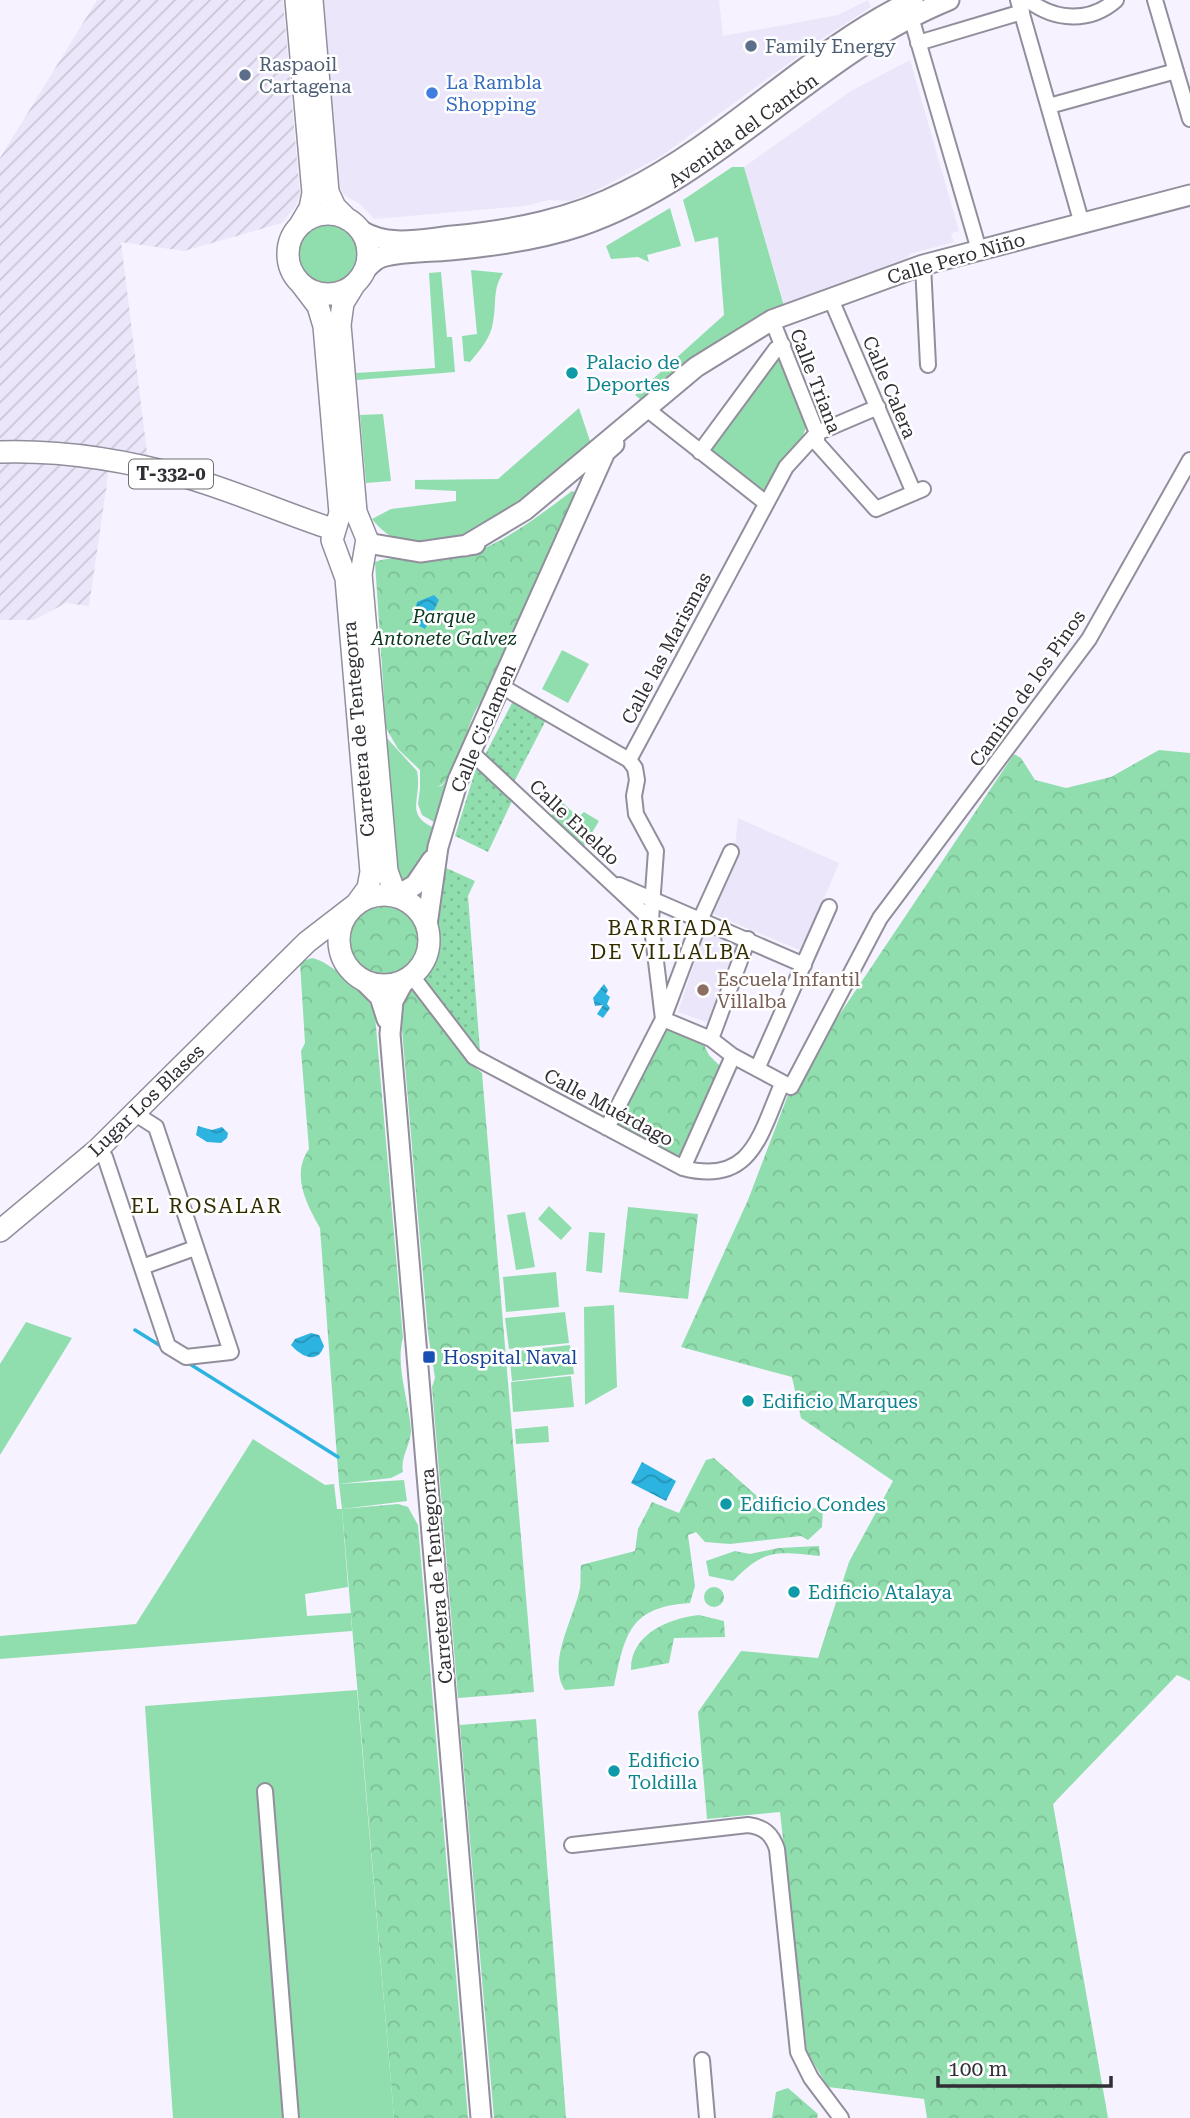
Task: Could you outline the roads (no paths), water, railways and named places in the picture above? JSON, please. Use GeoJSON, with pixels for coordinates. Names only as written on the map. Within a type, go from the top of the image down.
{"type":"FeatureCollection","features":[{"type":"Feature","properties":{"kind":"main road"},"geometry":{"type":"LineString","coordinates":[[296,0],[313,189],[310,208],[289,245],[288,257],[292,273],[318,306],[324,326],[340,513],[332,540],[336,552],[350,558],[364,539],[346,523],[335,530]]}},
{"type":"Feature","properties":{"kind":"main road"},"geometry":{"type":"LineString","coordinates":[[302,285],[316,293],[341,293],[360,277],[368,251],[354,225],[335,206],[328,192],[312,0]]}},
{"type":"Feature","properties":{"kind":"main road","name":"Avenida del Cantón"},"geometry":{"type":"LineString","coordinates":[[354,225],[387,242],[478,233],[542,223],[600,203],[673,164],[833,47],[909,12],[949,0]]}},
{"type":"Feature","properties":{"kind":"main road","name":"Avenida del Cantón"},"geometry":{"type":"LineString","coordinates":[[360,277],[383,257],[480,247],[545,236],[630,206],[693,169],[841,58],[909,12]]}},
{"type":"Feature","properties":{"kind":"main road","name":"Calle Pero Niño"},"geometry":{"type":"LineString","coordinates":[[465,547],[525,510],[653,408],[696,367],[772,320],[923,265],[1190,195]]}},
{"type":"Feature","properties":{"kind":"main road"},"geometry":{"type":"LineString","coordinates":[[298,227],[322,215],[354,225]]}},
{"type":"Feature","properties":{"kind":"main road","name":"Carretera de Tentegorra"},"geometry":{"type":"LineString","coordinates":[[360,277],[345,299],[340,315],[356,512],[364,539],[361,574],[387,876],[396,896]]}},
{"type":"Feature","properties":{"kind":"main road"},"geometry":{"type":"LineString","coordinates":[[604,459],[605,452],[653,408]]}},
{"type":"Feature","properties":{"kind":"main road","name":"T-332-0"},"geometry":{"type":"LineString","coordinates":[[0,452],[46,453],[149,469],[190,479],[335,530]]}},
{"type":"Feature","properties":{"kind":"main road","name":"Calle Pero Niño"},"geometry":{"type":"LineString","coordinates":[[364,539],[419,552],[465,547],[508,531],[604,459]]}},
{"type":"Feature","properties":{"kind":"main road","name":"Calle Ciclamen"},"geometry":{"type":"LineString","coordinates":[[427,925],[438,847],[458,780],[604,459]]}},
{"type":"Feature","properties":{"kind":"main road"},"geometry":{"type":"LineString","coordinates":[[569,486],[583,488],[587,498]]}},
{"type":"Feature","properties":{"kind":"main road","name":"Carretera de Tentegorra"},"geometry":{"type":"LineString","coordinates":[[336,552],[346,578],[371,872],[368,888],[356,904]]}},
{"type":"Feature","properties":{"kind":"main road","name":"Calle Ciclamen"},"geometry":{"type":"LineString","coordinates":[[396,896],[420,880],[438,847]]}},
{"type":"Feature","properties":{"kind":"main road"},"geometry":{"type":"LineString","coordinates":[[376,895],[396,896],[414,906],[427,925],[427,953],[408,978],[385,986],[365,982],[352,973],[343,960],[339,931],[345,916],[356,904],[376,895]]}},
{"type":"Feature","properties":{"kind":"main road","name":"Lugar Los Blases"},"geometry":{"type":"LineString","coordinates":[[0,1231],[97,1150],[286,963],[334,918],[356,904]]}},
{"type":"Feature","properties":{"kind":"main road","name":"Lugar Los Blases"},"geometry":{"type":"LineString","coordinates":[[286,963],[300,952],[312,948],[327,951],[343,960]]}},
{"type":"Feature","properties":{"kind":"main road","name":"Carretera de Tentegorra"},"geometry":{"type":"LineString","coordinates":[[390,1034],[393,1000],[408,978]]}},
{"type":"Feature","properties":{"kind":"main road","name":"Carretera de Tentegorra"},"geometry":{"type":"LineString","coordinates":[[365,982],[383,1002],[390,1034],[481,2118]]}},
{"type":"Feature","properties":{"kind":"street"},"geometry":{"type":"LineString","coordinates":[[918,43],[1023,4],[1049,13],[1074,17],[1099,12],[1116,0]]}},
{"type":"Feature","properties":{"kind":"street"},"geometry":{"type":"LineString","coordinates":[[1155,0],[1190,119]]}},
{"type":"Feature","properties":{"kind":"street"},"geometry":{"type":"LineString","coordinates":[[1023,4],[1082,224]]}},
{"type":"Feature","properties":{"kind":"street"},"geometry":{"type":"LineString","coordinates":[[909,12],[979,250]]}},
{"type":"Feature","properties":{"kind":"street"},"geometry":{"type":"LineString","coordinates":[[1049,106],[1176,71]]}},
{"type":"Feature","properties":{"kind":"street"},"geometry":{"type":"LineString","coordinates":[[923,265],[928,365]]}},
{"type":"Feature","properties":{"kind":"street","name":"Calle Calera"},"geometry":{"type":"LineString","coordinates":[[830,297],[878,407],[919,491]]}},
{"type":"Feature","properties":{"kind":"street","name":"Calle Triana"},"geometry":{"type":"LineString","coordinates":[[772,320],[817,433],[817,443],[876,509],[919,491]]}},
{"type":"Feature","properties":{"kind":"street"},"geometry":{"type":"LineString","coordinates":[[700,452],[776,349],[783,345]]}},
{"type":"Feature","properties":{"kind":"street"},"geometry":{"type":"LineString","coordinates":[[817,433],[878,407]]}},
{"type":"Feature","properties":{"kind":"street"},"geometry":{"type":"LineString","coordinates":[[653,408],[700,452],[766,503]]}},
{"type":"Feature","properties":{"kind":"street","name":"Calle las Marismas"},"geometry":{"type":"LineString","coordinates":[[629,760],[786,467],[817,433]]}},
{"type":"Feature","properties":{"kind":"street","name":"Camino de los Pinos"},"geometry":{"type":"LineString","coordinates":[[787,1085],[880,918],[1089,639],[1190,460]]}},
{"type":"Feature","properties":{"kind":"street"},"geometry":{"type":"LineString","coordinates":[[501,686],[629,760],[635,768],[636,814],[656,851],[651,920],[663,1019]]}},
{"type":"Feature","properties":{"kind":"street","name":"Calle Eneldo"},"geometry":{"type":"LineString","coordinates":[[471,752],[651,920]]}},
{"type":"Feature","properties":{"kind":"street"},"geometry":{"type":"LineString","coordinates":[[607,1128],[663,1019],[701,918],[732,852]]}},
{"type":"Feature","properties":{"kind":"street"},"geometry":{"type":"LineString","coordinates":[[609,880],[701,918],[803,965]]}},
{"type":"Feature","properties":{"kind":"street"},"geometry":{"type":"LineString","coordinates":[[757,1069],[830,907]]}},
{"type":"Feature","properties":{"kind":"street"},"geometry":{"type":"LineString","coordinates":[[711,1039],[748,939]]}},
{"type":"Feature","properties":{"kind":"street","name":"Calle Muérdago"},"geometry":{"type":"LineString","coordinates":[[408,978],[474,1057],[683,1168],[703,1174],[727,1170],[751,1154],[787,1085]]}},
{"type":"Feature","properties":{"kind":"street"},"geometry":{"type":"LineString","coordinates":[[663,1019],[711,1039],[733,1056],[787,1085]]}},
{"type":"Feature","properties":{"kind":"street"},"geometry":{"type":"LineString","coordinates":[[683,1168],[733,1056]]}},
{"type":"Feature","properties":{"kind":"street"},"geometry":{"type":"LineString","coordinates":[[97,1150],[104,1157],[168,1346],[186,1357],[231,1352],[156,1127],[134,1113]]}},
{"type":"Feature","properties":{"kind":"street"},"geometry":{"type":"LineString","coordinates":[[142,1267],[195,1248]]}},
{"type":"Feature","properties":{"kind":"street"},"geometry":{"type":"LineString","coordinates":[[265,1791],[291,2118]]}},
{"type":"Feature","properties":{"kind":"street"},"geometry":{"type":"LineString","coordinates":[[572,1844],[748,1825],[770,1834],[777,1849],[798,2052],[811,2078],[841,2118]]}},
{"type":"Feature","properties":{"kind":"street"},"geometry":{"type":"LineString","coordinates":[[702,2060],[707,2118]]}},
{"type":"Feature","properties":{"kind":"water"},"geometry":{"type":"Polygon","coordinates":[[[434,595],[439,600],[425,629],[413,622],[417,602],[434,595]]]}},
{"type":"Feature","properties":{"kind":"water"},"geometry":{"type":"Polygon","coordinates":[[[604,984],[608,990],[606,994],[610,997],[607,1004],[610,1008],[603,1018],[597,1014],[603,1005],[595,1006],[593,998],[604,984]]]}},
{"type":"Feature","properties":{"kind":"water"},"geometry":{"type":"Polygon","coordinates":[[[198,1126],[212,1130],[222,1127],[228,1133],[227,1138],[221,1143],[207,1142],[196,1135],[198,1126]]]}},
{"type":"Feature","properties":{"kind":"water"},"geometry":{"type":"Polygon","coordinates":[[[311,1333],[319,1335],[324,1346],[317,1356],[308,1357],[291,1345],[295,1339],[311,1333]]]}},
{"type":"Feature","properties":{"kind":"water"},"geometry":{"type":"Polygon","coordinates":[[[642,1462],[676,1481],[666,1501],[631,1483],[642,1462]]]}},
{"type":"Feature","properties":{"kind":"waterway"},"geometry":{"type":"LineString","coordinates":[[135,1330],[164,1348]]}},
{"type":"Feature","properties":{"kind":"waterway"},"geometry":{"type":"LineString","coordinates":[[185,1361],[338,1457]]}},
{"type":"Feature","properties":{"kind":"place","name":"Family Energy"},"geometry":{"type":"Point","coordinates":[751,46]}},
{"type":"Feature","properties":{"kind":"place","name":"Raspaoil Cartagena"},"geometry":{"type":"Point","coordinates":[245,75]}},
{"type":"Feature","properties":{"kind":"place","name":"La Rambla Shopping"},"geometry":{"type":"Point","coordinates":[432,93]}},
{"type":"Feature","properties":{"kind":"place","name":"Palacio de Deportes"},"geometry":{"type":"Point","coordinates":[572,373]}},
{"type":"Feature","properties":{"kind":"place","name":"Escuela Infantil Villalba"},"geometry":{"type":"Point","coordinates":[703,990]}},
{"type":"Feature","properties":{"kind":"place","name":"Hospital Naval"},"geometry":{"type":"Point","coordinates":[429,1357]}},
{"type":"Feature","properties":{"kind":"place","name":"Edificio Marques"},"geometry":{"type":"Point","coordinates":[748,1401]}},
{"type":"Feature","properties":{"kind":"place","name":"Edificio Condes"},"geometry":{"type":"Point","coordinates":[726,1504]}},
{"type":"Feature","properties":{"kind":"place","name":"Edificio Atalaya"},"geometry":{"type":"Point","coordinates":[794,1592]}},
{"type":"Feature","properties":{"kind":"place","name":"Edificio Toldilla"},"geometry":{"type":"Point","coordinates":[614,1771]}},
{"type":"Feature","properties":{"kind":"district","name":"BARRIADA DE VILLALBA"},"geometry":{"type":"Point","coordinates":[671,940]}},
{"type":"Feature","properties":{"kind":"district","name":"EL ROSALAR"},"geometry":{"type":"Point","coordinates":[207,1206]}},
{"type":"Feature","properties":{"kind":"park label","name":"Parque Antonete Galvez"},"geometry":{"type":"Point","coordinates":[444,627]}}]}
